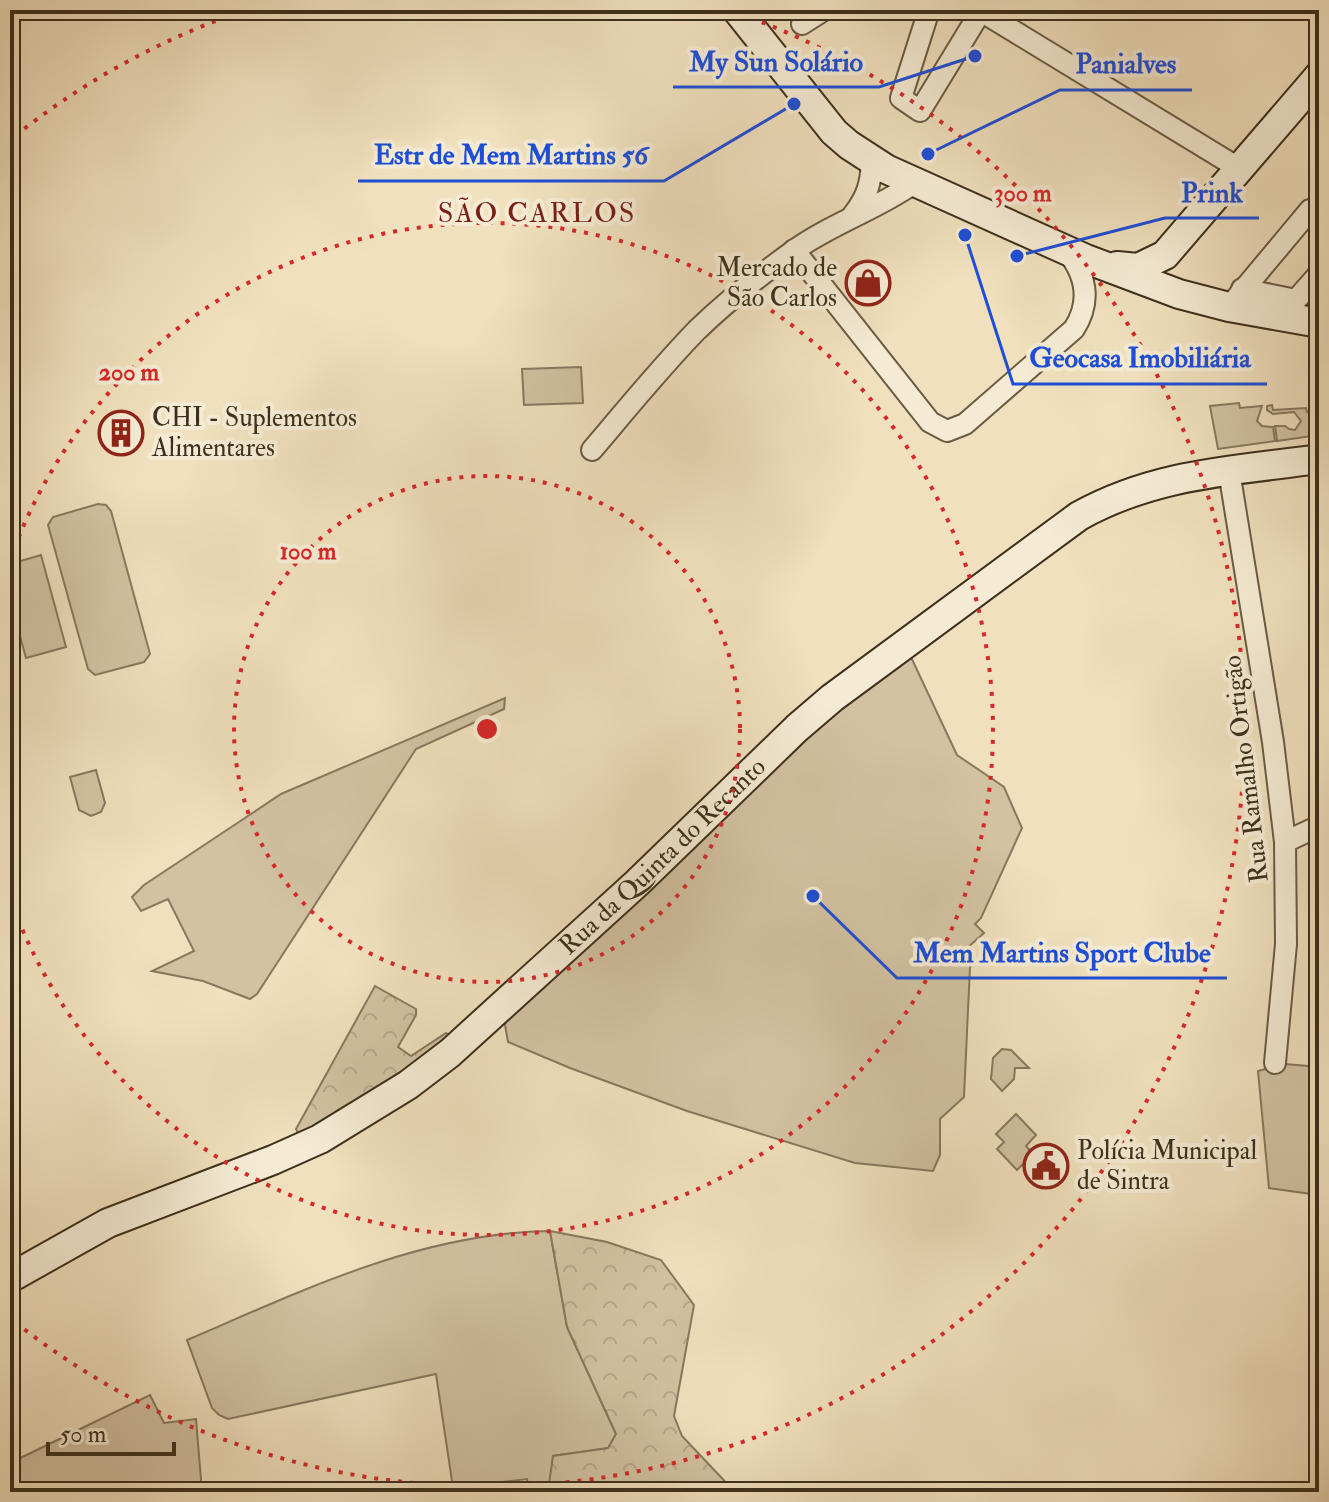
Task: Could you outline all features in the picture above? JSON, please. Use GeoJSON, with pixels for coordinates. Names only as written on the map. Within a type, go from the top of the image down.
{"type":"FeatureCollection","features":[{"type":"Feature","properties":{"kind":"street"},"geometry":{"type":"LineString","coordinates":[[737,10],[820,117],[849,145],[914,183],[1066,250],[1179,294],[1296,300],[1319,274]]}},
{"type":"Feature","properties":{"kind":"street"},"geometry":{"type":"LineString","coordinates":[[802,24],[824,10]]}},
{"type":"Feature","properties":{"kind":"street"},"geometry":{"type":"LineString","coordinates":[[929,10],[901,98],[920,111],[985,12],[1240,169]]}},
{"type":"Feature","properties":{"kind":"street"},"geometry":{"type":"LineString","coordinates":[[1104,264],[1138,268],[1165,255],[1319,76]]}},
{"type":"Feature","properties":{"kind":"street"},"geometry":{"type":"LineString","coordinates":[[853,215],[866,198],[871,185],[872,161]]}},
{"type":"Feature","properties":{"kind":"street"},"geometry":{"type":"LineString","coordinates":[[592,450],[697,330],[731,300],[794,250],[853,215],[893,198],[914,183]]}},
{"type":"Feature","properties":{"kind":"street"},"geometry":{"type":"LineString","coordinates":[[1236,298],[1310,210],[1319,217]]}},
{"type":"Feature","properties":{"kind":"street"},"geometry":{"type":"LineString","coordinates":[[794,250],[930,422],[947,431],[965,424],[1068,335],[1079,321],[1085,303],[1084,280],[1081,270],[1066,250]]}},
{"type":"Feature","properties":{"kind":"street"},"geometry":{"type":"LineString","coordinates":[[1165,255],[1163,272],[1179,294]]}},
{"type":"Feature","properties":{"kind":"street"},"geometry":{"type":"LineString","coordinates":[[1236,298],[1319,323]]}},
{"type":"Feature","properties":{"kind":"street","name":"Rua da Quinta do Recanto"},"geometry":{"type":"LineString","coordinates":[[10,1278],[108,1223],[320,1139],[398,1092],[450,1053],[637,883],[832,698],[1088,511],[1154,483],[1319,459]]}},
{"type":"Feature","properties":{"kind":"street","name":"Rua Ramalho Ortigão"},"geometry":{"type":"LineString","coordinates":[[1229,471],[1273,742],[1285,842],[1286,944],[1275,1063]]}},
{"type":"Feature","properties":{"kind":"street"},"geometry":{"type":"LineString","coordinates":[[1285,842],[1319,826]]}},
{"type":"Feature","properties":{"kind":"green space"},"geometry":{"type":"Polygon","coordinates":[[[581,367],[583,403],[524,405],[522,369],[581,367]]]}},
{"type":"Feature","properties":{"kind":"green space"},"geometry":{"type":"Polygon","coordinates":[[[1239,403],[1240,408],[1262,406],[1257,421],[1262,426],[1273,427],[1275,441],[1218,449],[1210,406],[1239,403]]]}},
{"type":"Feature","properties":{"kind":"green space"},"geometry":{"type":"Polygon","coordinates":[[[1272,405],[1273,410],[1306,408],[1307,412],[1319,411],[1319,435],[1277,441],[1275,426],[1295,430],[1301,421],[1294,412],[1273,414],[1267,410],[1267,406],[1272,405]]]}},
{"type":"Feature","properties":{"kind":"green space"},"geometry":{"type":"Polygon","coordinates":[[[98,504],[106,505],[111,511],[150,654],[144,662],[95,675],[88,669],[48,525],[53,517],[98,504]]]}},
{"type":"Feature","properties":{"kind":"green space"},"geometry":{"type":"Polygon","coordinates":[[[41,555],[66,647],[26,658],[10,600],[10,564],[41,555]]]}},
{"type":"Feature","properties":{"kind":"green space"},"geometry":{"type":"Polygon","coordinates":[[[910,655],[957,755],[1004,787],[1022,828],[981,918],[975,924],[984,933],[966,949],[977,961],[970,967],[964,1097],[940,1119],[940,1155],[933,1171],[855,1163],[687,1111],[508,1042],[507,1019],[808,733],[910,655]]]}},
{"type":"Feature","properties":{"kind":"green space"},"geometry":{"type":"Polygon","coordinates":[[[505,698],[504,709],[416,749],[257,994],[250,999],[203,981],[152,971],[194,951],[168,899],[141,911],[132,897],[144,885],[281,794],[505,698]]]}},
{"type":"Feature","properties":{"kind":"green space"},"geometry":{"type":"Polygon","coordinates":[[[96,770],[105,803],[101,812],[91,816],[79,810],[70,777],[96,770]]]}},
{"type":"Feature","properties":{"kind":"green space"},"geometry":{"type":"Polygon","coordinates":[[[375,986],[416,1009],[416,1015],[398,1047],[411,1056],[446,1033],[452,1037],[403,1077],[300,1137],[296,1129],[375,986]]]}},
{"type":"Feature","properties":{"kind":"green space"},"geometry":{"type":"Polygon","coordinates":[[[1002,1049],[1011,1050],[1029,1068],[1015,1068],[1014,1079],[1002,1091],[991,1079],[993,1058],[1002,1049]]]}},
{"type":"Feature","properties":{"kind":"green space"},"geometry":{"type":"Polygon","coordinates":[[[1285,1064],[1319,1067],[1319,1195],[1269,1188],[1258,1071],[1285,1064]]]}},
{"type":"Feature","properties":{"kind":"green space"},"geometry":{"type":"Polygon","coordinates":[[[1016,1114],[1036,1135],[1026,1146],[1033,1154],[1017,1170],[997,1149],[1004,1142],[996,1134],[1016,1114]]]}},
{"type":"Feature","properties":{"kind":"green space"},"geometry":{"type":"Polygon","coordinates":[[[550,1231],[567,1327],[616,1434],[609,1448],[553,1456],[550,1492],[529,1492],[527,1479],[453,1488],[436,1374],[228,1419],[212,1408],[187,1340],[319,1284],[409,1253],[502,1234],[550,1231]]]}},
{"type":"Feature","properties":{"kind":"green space"},"geometry":{"type":"Polygon","coordinates":[[[550,1231],[607,1242],[661,1260],[694,1305],[674,1416],[682,1436],[735,1492],[548,1491],[553,1456],[608,1448],[616,1434],[567,1327],[550,1231]]]}},
{"type":"Feature","properties":{"kind":"green space"},"geometry":{"type":"Polygon","coordinates":[[[150,1395],[164,1423],[196,1419],[202,1492],[10,1492],[10,1463],[150,1395]]]}},
{"type":"Feature","properties":{"kind":"place","name":"My Sun Solário"},"geometry":{"type":"Point","coordinates":[975,56]}},
{"type":"Feature","properties":{"kind":"place","name":"Estr de Mem Martins 56"},"geometry":{"type":"Point","coordinates":[794,104]}},
{"type":"Feature","properties":{"kind":"place","name":"Panialves"},"geometry":{"type":"Point","coordinates":[928,154]}},
{"type":"Feature","properties":{"kind":"place","name":"Geocasa Imobiliária"},"geometry":{"type":"Point","coordinates":[965,235]}},
{"type":"Feature","properties":{"kind":"place","name":"Prink"},"geometry":{"type":"Point","coordinates":[1017,256]}},
{"type":"Feature","properties":{"kind":"place","name":"Mercado de São Carlos"},"geometry":{"type":"Point","coordinates":[868,283]}},
{"type":"Feature","properties":{"kind":"place","name":"CHI - Suplementos Alimentares"},"geometry":{"type":"Point","coordinates":[121,433]}},
{"type":"Feature","properties":{"kind":"place","name":"Mem Martins Sport Clube"},"geometry":{"type":"Point","coordinates":[813,896]}},
{"type":"Feature","properties":{"kind":"place","name":"Polícia Municipal de Sintra"},"geometry":{"type":"Point","coordinates":[1046,1166]}},
{"type":"Feature","properties":{"kind":"district","name":"SÃO CARLOS"},"geometry":{"type":"Point","coordinates":[537,213]}}]}
